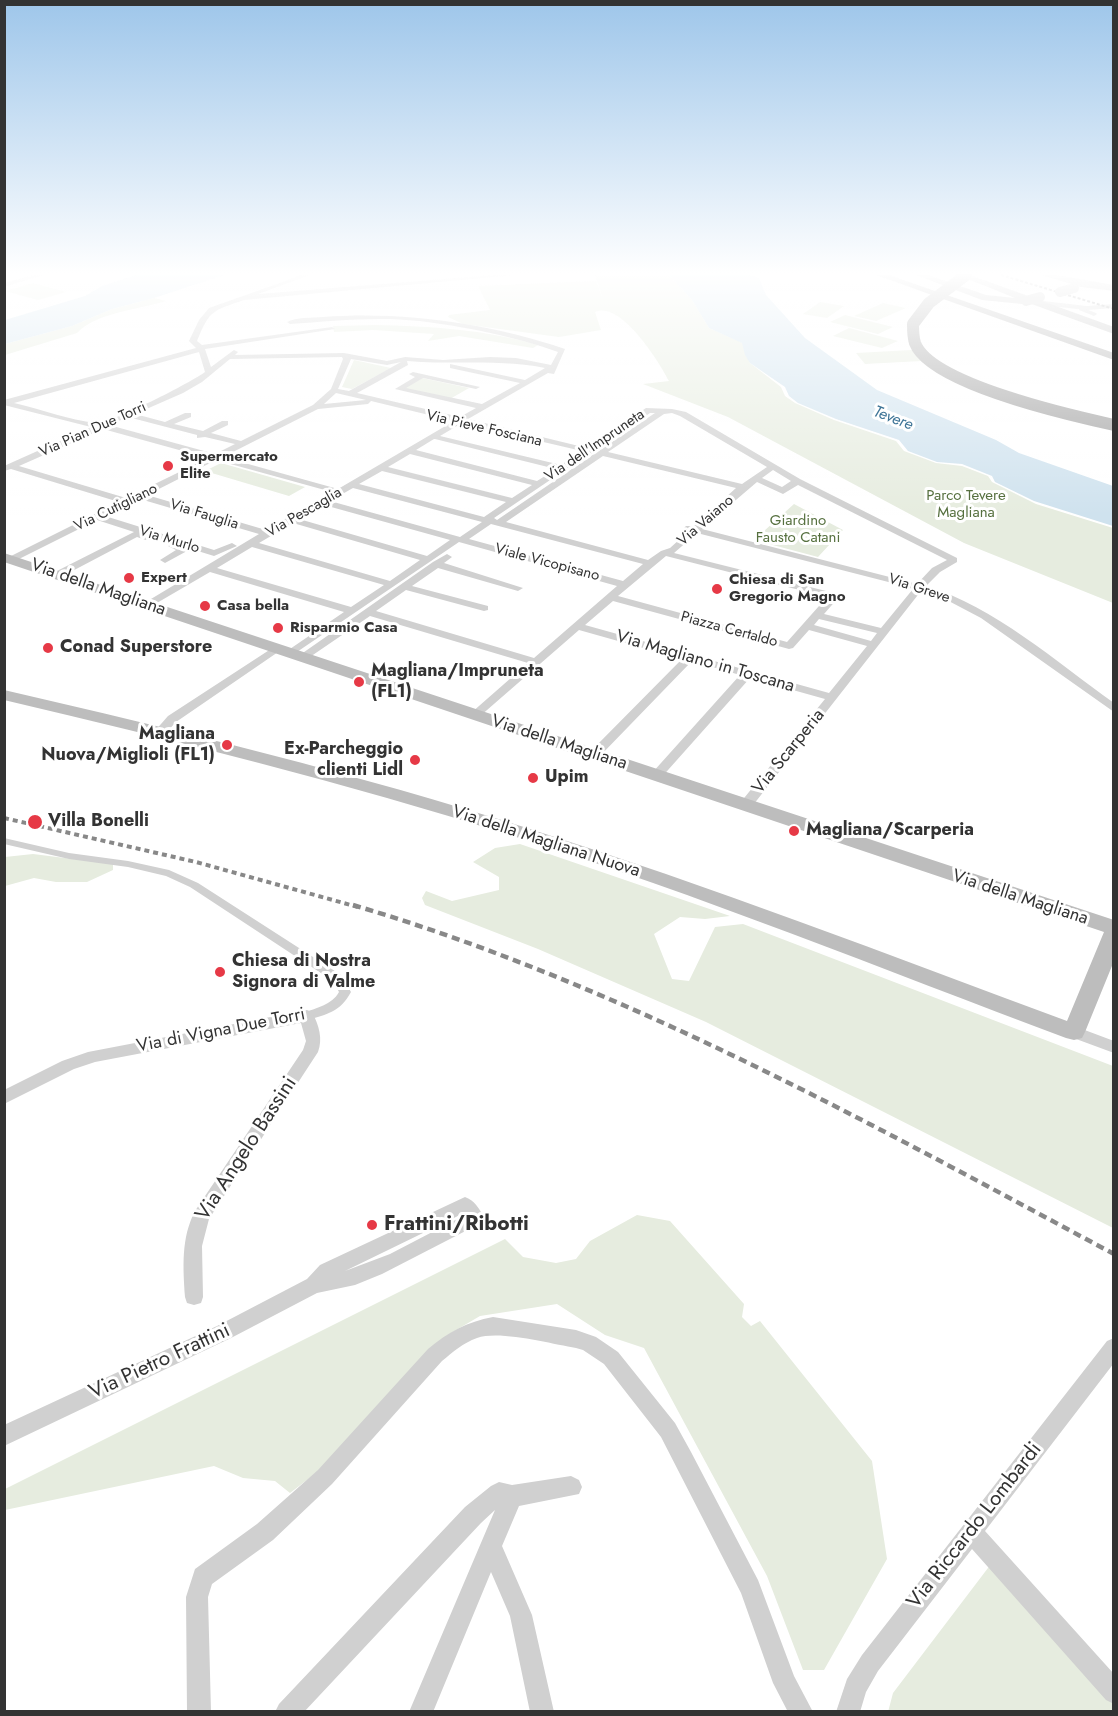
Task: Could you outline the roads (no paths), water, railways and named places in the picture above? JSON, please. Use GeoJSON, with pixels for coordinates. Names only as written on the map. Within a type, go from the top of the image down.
{"type":"FeatureCollection","features":[{"type":"Feature","properties":{"kind":"highway"},"geometry":{"type":"LineString","coordinates":[[925,355],[944,370],[982,388],[1034,405],[1113,423]]}},
{"type":"Feature","properties":{"kind":"highway"},"geometry":{"type":"LineString","coordinates":[[934,355],[956,371],[992,387],[1113,423]]}},
{"type":"Feature","properties":{"kind":"main road","name":"Via della Magliana"},"geometry":{"type":"LineString","coordinates":[[8,558],[1113,930]]}},
{"type":"Feature","properties":{"kind":"main road","name":"Via della Magliana Nuova"},"geometry":{"type":"LineString","coordinates":[[4,695],[160,732],[362,786],[591,855],[1074,1032]]}},
{"type":"Feature","properties":{"kind":"main road"},"geometry":{"type":"LineString","coordinates":[[1074,1032],[1113,930]]}},
{"type":"Feature","properties":{"kind":"street"},"geometry":{"type":"LineString","coordinates":[[7,400],[160,355]]}},
{"type":"Feature","properties":{"kind":"street"},"geometry":{"type":"LineString","coordinates":[[7,400],[173,355]]}},
{"type":"Feature","properties":{"kind":"street"},"geometry":{"type":"LineString","coordinates":[[202,355],[208,371]]}},
{"type":"Feature","properties":{"kind":"street"},"geometry":{"type":"LineString","coordinates":[[228,357],[339,355]]}},
{"type":"Feature","properties":{"kind":"street"},"geometry":{"type":"LineString","coordinates":[[344,355],[387,363],[399,360],[505,359],[552,367],[561,355]]}},
{"type":"Feature","properties":{"kind":"street"},"geometry":{"type":"LineString","coordinates":[[316,407],[332,392],[347,359],[344,355]]}},
{"type":"Feature","properties":{"kind":"street","name":"Via Pian Due Torri"},"geometry":{"type":"LineString","coordinates":[[8,467],[100,428],[187,387],[228,357]]}},
{"type":"Feature","properties":{"kind":"street"},"geometry":{"type":"LineString","coordinates":[[351,393],[407,362],[416,361],[522,381]]}},
{"type":"Feature","properties":{"kind":"street","name":"Via Pescaglia"},"geometry":{"type":"LineString","coordinates":[[146,605],[252,544],[262,533],[293,520],[552,367]]}},
{"type":"Feature","properties":{"kind":"street","name":"Via Pescaglia"},"geometry":{"type":"LineString","coordinates":[[460,422],[474,417],[554,370],[552,367]]}},
{"type":"Feature","properties":{"kind":"street"},"geometry":{"type":"LineString","coordinates":[[392,370],[476,387]]}},
{"type":"Feature","properties":{"kind":"street"},"geometry":{"type":"LineString","coordinates":[[453,401],[497,375]]}},
{"type":"Feature","properties":{"kind":"street"},"geometry":{"type":"LineString","coordinates":[[421,376],[399,388],[483,407]]}},
{"type":"Feature","properties":{"kind":"street"},"geometry":{"type":"LineString","coordinates":[[332,392],[351,393],[372,400]]}},
{"type":"Feature","properties":{"kind":"street"},"geometry":{"type":"LineString","coordinates":[[332,392],[372,400]]}},
{"type":"Feature","properties":{"kind":"street"},"geometry":{"type":"LineString","coordinates":[[7,400],[200,459],[216,458]]}},
{"type":"Feature","properties":{"kind":"street"},"geometry":{"type":"LineString","coordinates":[[316,407],[372,400]]}},
{"type":"Feature","properties":{"kind":"street","name":"Via Pieve Fosciana"},"geometry":{"type":"LineString","coordinates":[[372,400],[741,489]]}},
{"type":"Feature","properties":{"kind":"street","name":"Via Cutigliano"},"geometry":{"type":"LineString","coordinates":[[8,558],[97,520],[129,501],[316,407]]}},
{"type":"Feature","properties":{"kind":"street","name":"Via dell'Impruneta"},"geometry":{"type":"LineString","coordinates":[[492,521],[513,501],[649,410],[662,412]]}},
{"type":"Feature","properties":{"kind":"street"},"geometry":{"type":"LineString","coordinates":[[662,412],[672,411],[683,414],[798,481],[783,491],[756,477]]}},
{"type":"Feature","properties":{"kind":"street","name":"Via dell'Impruneta"},"geometry":{"type":"LineString","coordinates":[[290,653],[369,612],[463,540],[600,455],[662,412]]}},
{"type":"Feature","properties":{"kind":"street"},"geometry":{"type":"LineString","coordinates":[[129,415],[243,444]]}},
{"type":"Feature","properties":{"kind":"street"},"geometry":{"type":"LineString","coordinates":[[142,436],[188,415]]}},
{"type":"Feature","properties":{"kind":"street"},"geometry":{"type":"LineString","coordinates":[[179,446],[225,423]]}},
{"type":"Feature","properties":{"kind":"street"},"geometry":{"type":"LineString","coordinates":[[100,428],[142,436],[340,492]]}},
{"type":"Feature","properties":{"kind":"street"},"geometry":{"type":"LineString","coordinates":[[435,437],[563,468]]}},
{"type":"Feature","properties":{"kind":"street"},"geometry":{"type":"LineString","coordinates":[[410,452],[538,484]]}},
{"type":"Feature","properties":{"kind":"street","name":"Via Vaiano"},"geometry":{"type":"LineString","coordinates":[[664,552],[673,550],[692,529],[731,494],[772,466]]}},
{"type":"Feature","properties":{"kind":"street"},"geometry":{"type":"LineString","coordinates":[[8,467],[129,501]]}},
{"type":"Feature","properties":{"kind":"street"},"geometry":{"type":"LineString","coordinates":[[382,468],[513,501]]}},
{"type":"Feature","properties":{"kind":"street","name":"Via Scarperia"},"geometry":{"type":"LineString","coordinates":[[745,806],[933,572],[954,560],[798,481]]}},
{"type":"Feature","properties":{"kind":"street","name":"Viale Vicopisano"},"geometry":{"type":"LineString","coordinates":[[353,485],[650,563]]}},
{"type":"Feature","properties":{"kind":"street","name":"Via Fauglia"},"geometry":{"type":"LineString","coordinates":[[140,496],[262,533]]}},
{"type":"Feature","properties":{"kind":"street"},"geometry":{"type":"LineString","coordinates":[[109,521],[152,500]]}},
{"type":"Feature","properties":{"kind":"street","name":"Viale Vicopisano"},"geometry":{"type":"LineString","coordinates":[[324,502],[624,585]]}},
{"type":"Feature","properties":{"kind":"street"},"geometry":{"type":"LineString","coordinates":[[54,574],[128,532],[97,520]]}},
{"type":"Feature","properties":{"kind":"street","name":"Via Murlo"},"geometry":{"type":"LineString","coordinates":[[97,520],[109,521],[219,553],[262,533]]}},
{"type":"Feature","properties":{"kind":"street"},"geometry":{"type":"LineString","coordinates":[[293,520],[518,588]]}},
{"type":"Feature","properties":{"kind":"street","name":"Via Greve"},"geometry":{"type":"LineString","coordinates":[[692,529],[921,587],[954,599],[985,616],[1113,709]]}},
{"type":"Feature","properties":{"kind":"street"},"geometry":{"type":"LineString","coordinates":[[54,574],[136,534],[184,549],[165,560]]}},
{"type":"Feature","properties":{"kind":"street"},"geometry":{"type":"LineString","coordinates":[[252,544],[391,584]]}},
{"type":"Feature","properties":{"kind":"street"},"geometry":{"type":"LineString","coordinates":[[475,715],[664,552]]}},
{"type":"Feature","properties":{"kind":"street","name":"Piazza Certaldo"},"geometry":{"type":"LineString","coordinates":[[611,597],[789,646],[834,596],[664,552]]}},
{"type":"Feature","properties":{"kind":"street","name":"Via dell'Impruneta"},"geometry":{"type":"LineString","coordinates":[[290,653],[391,584],[432,562]]}},
{"type":"Feature","properties":{"kind":"street"},"geometry":{"type":"LineString","coordinates":[[208,568],[352,611]]}},
{"type":"Feature","properties":{"kind":"street"},"geometry":{"type":"LineString","coordinates":[[405,586],[484,608]]}},
{"type":"Feature","properties":{"kind":"street"},"geometry":{"type":"LineString","coordinates":[[369,612],[536,662]]}},
{"type":"Feature","properties":{"kind":"street"},"geometry":{"type":"LineString","coordinates":[[817,615],[885,632]]}},
{"type":"Feature","properties":{"kind":"street","name":"Via Magliano in Toscana"},"geometry":{"type":"LineString","coordinates":[[577,626],[832,698]]}},
{"type":"Feature","properties":{"kind":"street"},"geometry":{"type":"LineString","coordinates":[[807,627],[875,645]]}},
{"type":"Feature","properties":{"kind":"street"},"geometry":{"type":"LineString","coordinates":[[160,732],[172,719],[290,653]]}},
{"type":"Feature","properties":{"kind":"street"},"geometry":{"type":"LineString","coordinates":[[594,755],[690,657]]}},
{"type":"Feature","properties":{"kind":"street"},"geometry":{"type":"LineString","coordinates":[[656,776],[747,674]]}},
{"type":"Feature","properties":{"kind":"street","name":"Via di Vigna Due Torri"},"geometry":{"type":"LineString","coordinates":[[4,841],[69,856],[152,869],[194,885],[337,978],[345,992],[340,1001],[307,1016],[94,1056],[68,1065],[4,1098]]}},
{"type":"Feature","properties":{"kind":"street","name":"Via Angelo Bassini"},"geometry":{"type":"LineString","coordinates":[[194,1297],[191,1250],[194,1232],[201,1216],[310,1052],[314,1041],[307,1016]]}},
{"type":"Feature","properties":{"kind":"street"},"geometry":{"type":"LineString","coordinates":[[1074,1032],[1113,1047]]}},
{"type":"Feature","properties":{"kind":"street","name":"Via Pietro Frattini"},"geometry":{"type":"LineString","coordinates":[[4,1436],[224,1332],[314,1285],[327,1271],[465,1204],[475,1218],[385,1263],[332,1284],[314,1285]]}},
{"type":"Feature","properties":{"kind":"street"},"geometry":{"type":"LineString","coordinates":[[199,1712],[197,1597],[202,1577],[265,1532],[325,1477],[435,1355],[454,1339],[477,1329],[493,1326],[563,1336],[589,1343],[611,1358],[649,1405],[684,1459],[750,1588],[785,1683],[801,1712]]}},
{"type":"Feature","properties":{"kind":"street","name":"Via Riccardo Lombardi"},"geometry":{"type":"LineString","coordinates":[[848,1712],[855,1687],[870,1663],[1113,1347]]}},
{"type":"Feature","properties":{"kind":"street"},"geometry":{"type":"LineString","coordinates":[[287,1712],[473,1515],[498,1493],[512,1496],[571,1487]]}},
{"type":"Feature","properties":{"kind":"street"},"geometry":{"type":"LineString","coordinates":[[421,1712],[512,1496]]}},
{"type":"Feature","properties":{"kind":"street"},"geometry":{"type":"LineString","coordinates":[[971,1532],[1113,1692]]}},
{"type":"Feature","properties":{"kind":"street"},"geometry":{"type":"LineString","coordinates":[[491,1546],[521,1615],[542,1712]]}},
{"type":"Feature","properties":{"kind":"water","name":"Tevere"},"geometry":{"type":"Polygon","coordinates":[[[745,355],[829,355],[877,390],[996,440],[1019,453],[1113,486],[1113,526],[1034,501],[995,482],[992,476],[962,464],[937,462],[908,451],[899,440],[836,419],[798,403],[789,396],[785,387],[750,363],[745,355]]]}},
{"type":"Feature","properties":{"kind":"railway"},"geometry":{"type":"LineString","coordinates":[[4,818],[196,862],[358,907]]}},
{"type":"Feature","properties":{"kind":"railway"},"geometry":{"type":"LineString","coordinates":[[353,905],[453,938],[551,975],[647,1016],[836,1107],[1114,1254]]}},
{"type":"Feature","properties":{"kind":"place","name":"Supermercato Elite"},"geometry":{"type":"Point","coordinates":[168,466]}},
{"type":"Feature","properties":{"kind":"place","name":"Expert"},"geometry":{"type":"Point","coordinates":[129,578]}},
{"type":"Feature","properties":{"kind":"place","name":"Chiesa di San Gregorio Magno"},"geometry":{"type":"Point","coordinates":[717,589]}},
{"type":"Feature","properties":{"kind":"place","name":"Casa bella"},"geometry":{"type":"Point","coordinates":[205,606]}},
{"type":"Feature","properties":{"kind":"place","name":"Risparmio Casa"},"geometry":{"type":"Point","coordinates":[278,628]}},
{"type":"Feature","properties":{"kind":"place","name":"Conad Superstore"},"geometry":{"type":"Point","coordinates":[48,648]}},
{"type":"Feature","properties":{"kind":"place","name":"Magliana/Impruneta (FL1)"},"geometry":{"type":"Point","coordinates":[359,682]}},
{"type":"Feature","properties":{"kind":"place","name":"Magliana Nuova/Miglioli (FL1)"},"geometry":{"type":"Point","coordinates":[227,745]}},
{"type":"Feature","properties":{"kind":"place","name":"Ex-Parcheggio clienti Lidl"},"geometry":{"type":"Point","coordinates":[415,760]}},
{"type":"Feature","properties":{"kind":"place","name":"Upim"},"geometry":{"type":"Point","coordinates":[533,778]}},
{"type":"Feature","properties":{"kind":"place","name":"Villa Bonelli"},"geometry":{"type":"Point","coordinates":[35,822]}},
{"type":"Feature","properties":{"kind":"place","name":"Magliana/Scarperia"},"geometry":{"type":"Point","coordinates":[794,831]}},
{"type":"Feature","properties":{"kind":"place","name":"Chiesa di Nostra Signora di Valme"},"geometry":{"type":"Point","coordinates":[220,972]}},
{"type":"Feature","properties":{"kind":"place","name":"Frattini/Ribotti"},"geometry":{"type":"Point","coordinates":[372,1225]}},
{"type":"Feature","properties":{"kind":"park label","name":"Parco Tevere Magliana"},"geometry":{"type":"Point","coordinates":[966,504]}},
{"type":"Feature","properties":{"kind":"park label","name":"Giardino Fausto Catani"},"geometry":{"type":"Point","coordinates":[798,530]}}]}
